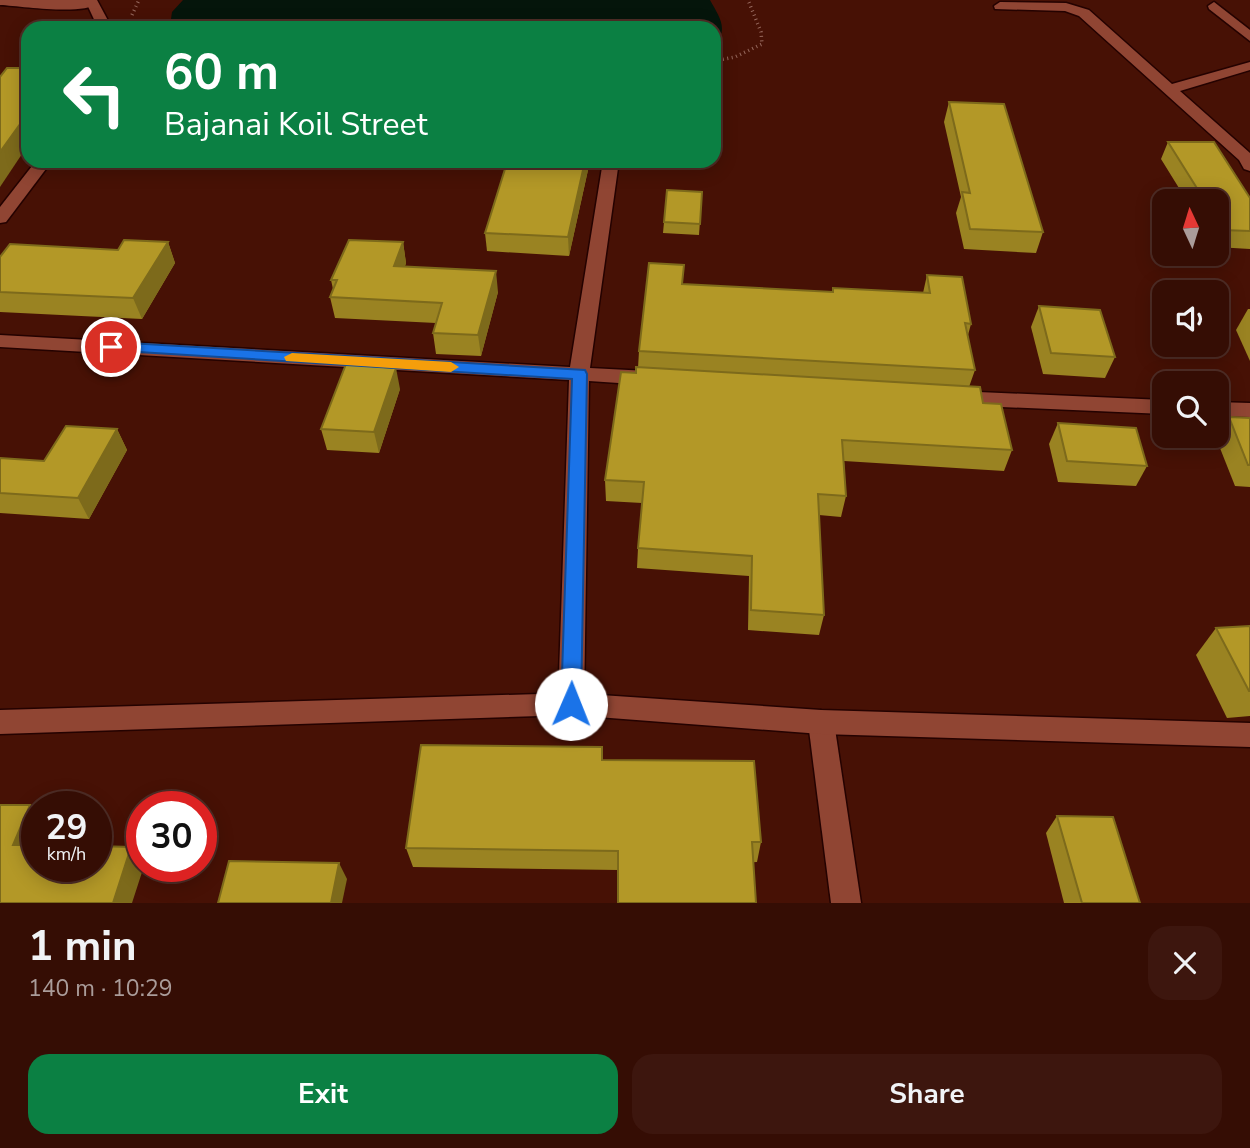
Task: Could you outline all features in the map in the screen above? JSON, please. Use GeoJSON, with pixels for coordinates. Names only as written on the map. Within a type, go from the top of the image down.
{"type":"FeatureCollection","features":[{"type":"Feature","properties":{"kind":"street"},"geometry":{"type":"LineString","coordinates":[[0,1],[58,5],[91,2],[101,21]]}},
{"type":"Feature","properties":{"kind":"street"},"geometry":{"type":"LineString","coordinates":[[1000,6],[1066,7],[1084,13],[1245,158],[1250,166]]}},
{"type":"Feature","properties":{"kind":"street"},"geometry":{"type":"LineString","coordinates":[[1214,6],[1250,37]]}},
{"type":"Feature","properties":{"kind":"street"},"geometry":{"type":"LineString","coordinates":[[1170,89],[1250,66]]}},
{"type":"Feature","properties":{"kind":"street"},"geometry":{"type":"LineString","coordinates":[[0,218],[39,168]]}},
{"type":"Feature","properties":{"kind":"street"},"geometry":{"type":"LineString","coordinates":[[571,704],[579,374],[610,168]]}},
{"type":"Feature","properties":{"kind":"street"},"geometry":{"type":"LineString","coordinates":[[0,341],[663,379]]}},
{"type":"Feature","properties":{"kind":"street"},"geometry":{"type":"LineString","coordinates":[[940,397],[1152,406]]}},
{"type":"Feature","properties":{"kind":"street"},"geometry":{"type":"LineString","coordinates":[[1229,409],[1250,410]]}},
{"type":"Feature","properties":{"kind":"street"},"geometry":{"type":"LineString","coordinates":[[0,722],[571,704],[821,722],[1250,735]]}},
{"type":"Feature","properties":{"kind":"street"},"geometry":{"type":"LineString","coordinates":[[821,722],[846,903]]}},
{"type":"Feature","properties":{"kind":"path"},"geometry":{"type":"LineString","coordinates":[[721,60],[735,57],[762,44],[748,0]]}},
{"type":"Feature","properties":{"kind":"shaded area"},"geometry":{"type":"Polygon","coordinates":[[[183,0],[710,0],[720,21],[174,21],[171,19],[172,12],[183,0]]]}},
{"type":"Feature","properties":{"kind":"building"},"geometry":{"type":"Polygon","coordinates":[[[7,68],[21,68],[21,123],[0,152],[0,77],[7,68]]]}},
{"type":"Feature","properties":{"kind":"building"},"geometry":{"type":"Polygon","coordinates":[[[949,102],[1004,104],[1043,232],[970,229],[962,192],[970,193],[949,102]]]}},
{"type":"Feature","properties":{"kind":"building"},"geometry":{"type":"Polygon","coordinates":[[[1168,142],[1214,142],[1250,198],[1250,231],[1229,230],[1229,189],[1197,189],[1168,142]]]}},
{"type":"Feature","properties":{"kind":"building"},"geometry":{"type":"Polygon","coordinates":[[[583,168],[568,237],[485,233],[505,169],[583,168]]]}},
{"type":"Feature","properties":{"kind":"building"},"geometry":{"type":"Polygon","coordinates":[[[667,190],[702,192],[700,224],[664,222],[667,190]]]}},
{"type":"Feature","properties":{"kind":"building"},"geometry":{"type":"Polygon","coordinates":[[[124,240],[168,242],[133,298],[0,292],[0,257],[10,244],[118,250],[124,240]]]}},
{"type":"Feature","properties":{"kind":"building"},"geometry":{"type":"Polygon","coordinates":[[[349,240],[403,242],[394,266],[496,271],[478,335],[433,333],[442,303],[330,297],[337,280],[331,280],[349,240]]]}},
{"type":"Feature","properties":{"kind":"building"},"geometry":{"type":"Polygon","coordinates":[[[649,263],[684,265],[682,284],[833,292],[833,288],[930,293],[927,275],[962,277],[971,324],[965,323],[975,370],[639,351],[649,263]]]}},
{"type":"Feature","properties":{"kind":"building"},"geometry":{"type":"Polygon","coordinates":[[[1039,306],[1100,310],[1115,357],[1051,353],[1039,306]]]}},
{"type":"Feature","properties":{"kind":"building"},"geometry":{"type":"Polygon","coordinates":[[[346,364],[396,368],[374,432],[321,429],[346,364]]]}},
{"type":"Feature","properties":{"kind":"building"},"geometry":{"type":"Polygon","coordinates":[[[636,367],[980,387],[983,403],[1001,404],[1012,450],[842,440],[846,496],[818,494],[824,615],[751,610],[752,556],[638,548],[644,482],[605,480],[621,372],[636,373],[636,367]]]}},
{"type":"Feature","properties":{"kind":"building"},"geometry":{"type":"Polygon","coordinates":[[[1229,417],[1250,418],[1248,465],[1229,417]]]}},
{"type":"Feature","properties":{"kind":"building"},"geometry":{"type":"Polygon","coordinates":[[[1058,423],[1136,428],[1147,466],[1067,461],[1058,423]]]}},
{"type":"Feature","properties":{"kind":"building"},"geometry":{"type":"Polygon","coordinates":[[[66,426],[117,429],[78,498],[0,493],[0,458],[44,461],[66,426]]]}},
{"type":"Feature","properties":{"kind":"building"},"geometry":{"type":"Polygon","coordinates":[[[1250,626],[1250,691],[1249,691],[1216,628],[1250,626]]]}},
{"type":"Feature","properties":{"kind":"building"},"geometry":{"type":"Polygon","coordinates":[[[421,745],[602,747],[602,760],[754,761],[761,842],[752,842],[756,903],[618,903],[618,851],[406,848],[421,745]]]}},
{"type":"Feature","properties":{"kind":"building"},"geometry":{"type":"Polygon","coordinates":[[[0,805],[21,805],[21,826],[13,845],[21,845],[21,882],[112,882],[112,846],[126,847],[126,863],[113,903],[0,903],[0,805]]]}},
{"type":"Feature","properties":{"kind":"building"},"geometry":{"type":"Polygon","coordinates":[[[1057,816],[1113,817],[1140,903],[1082,903],[1057,816]]]}},
{"type":"Feature","properties":{"kind":"building"},"geometry":{"type":"Polygon","coordinates":[[[229,861],[339,863],[331,903],[218,903],[229,861]]]}},
{"type":"Feature","properties":{"kind":"slow traffic"},"geometry":{"type":"LineString","coordinates":[[292,357],[451,367]]}},
{"type":"Feature","properties":{"kind":"route"},"geometry":{"type":"LineString","coordinates":[[111,347],[579,374],[571,704]]}}]}
